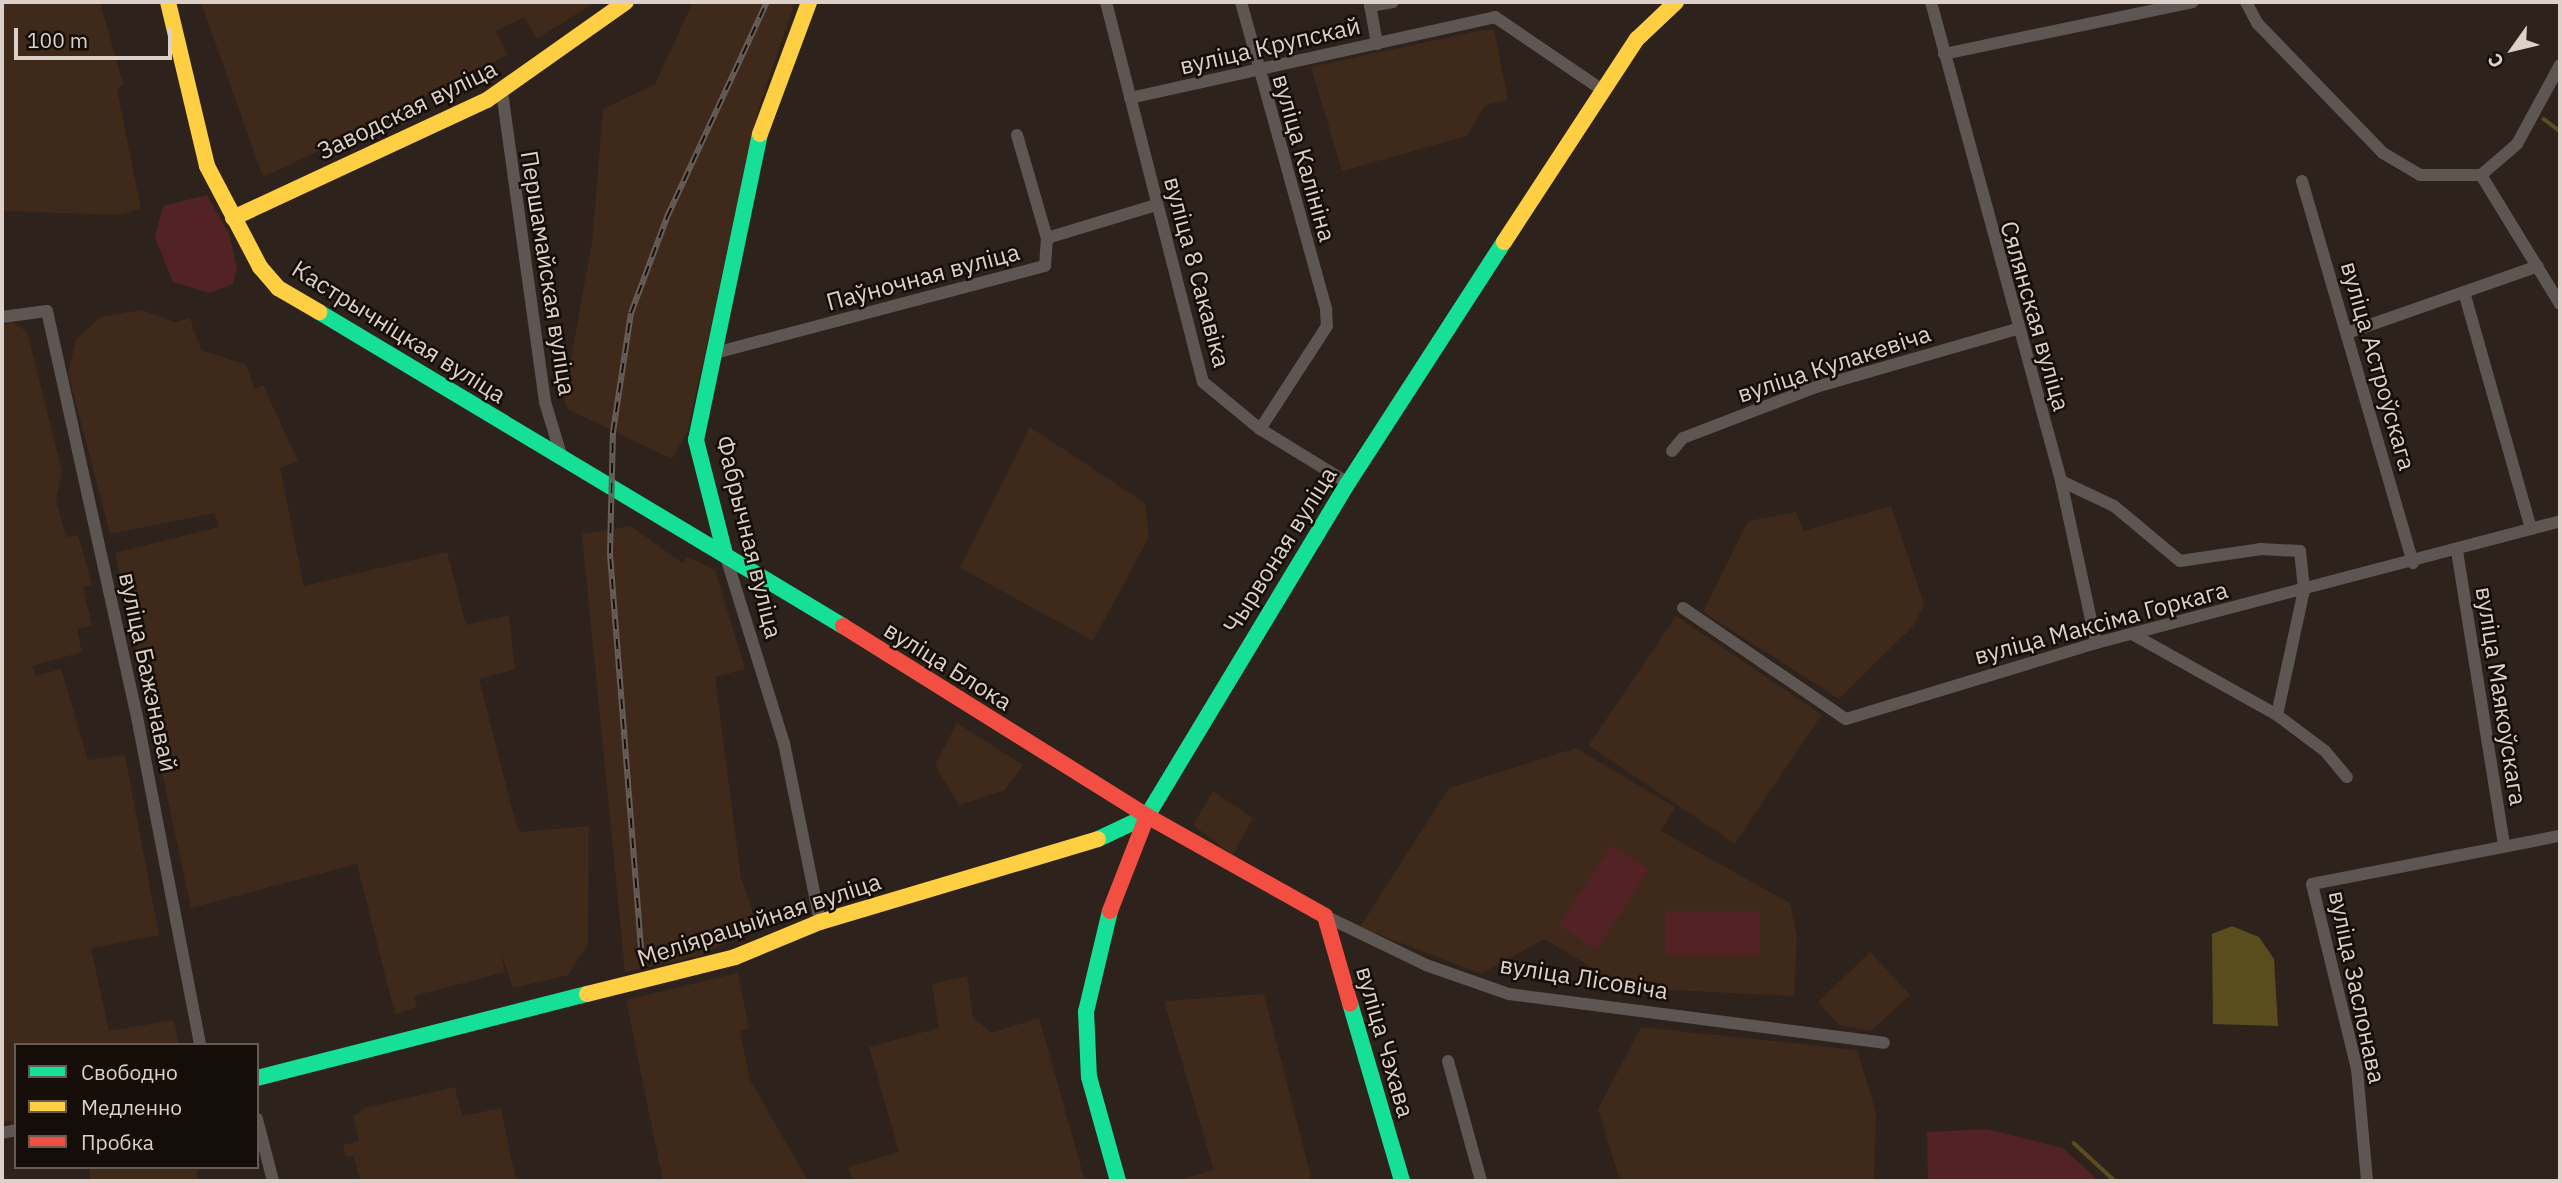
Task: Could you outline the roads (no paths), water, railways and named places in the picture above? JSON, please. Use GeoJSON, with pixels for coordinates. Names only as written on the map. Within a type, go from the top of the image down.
{"type":"FeatureCollection","features":[{"type":"Feature","properties":{"kind":"main road","name":"Кастрычніцкая вуліца"},"geometry":{"type":"LineString","coordinates":[[168,2],[200,148],[233,218],[278,288],[725,554]]}},
{"type":"Feature","properties":{"kind":"main road","name":"Заводская вуліца"},"geometry":{"type":"LineString","coordinates":[[233,218],[502,92],[626,2]]}},
{"type":"Feature","properties":{"kind":"main road","name":"Фабрычная вуліца"},"geometry":{"type":"LineString","coordinates":[[725,554],[696,440],[756,145],[808,2]]}},
{"type":"Feature","properties":{"kind":"main road","name":"Чырвоная вуліца"},"geometry":{"type":"LineString","coordinates":[[1118,1181],[1089,1077],[1086,1012],[1101,935],[1147,817],[1348,483],[1637,39],[1676,2]]}},
{"type":"Feature","properties":{"kind":"main road","name":"вуліца Блока"},"geometry":{"type":"LineString","coordinates":[[725,554],[1147,817]]}},
{"type":"Feature","properties":{"kind":"main road","name":"вуліца Лісовіча"},"geometry":{"type":"LineString","coordinates":[[1147,817],[1325,916]]}},
{"type":"Feature","properties":{"kind":"main road","name":"Меліярацыйная вуліца"},"geometry":{"type":"LineString","coordinates":[[259,1078],[603,994],[735,957],[820,922],[1100,839],[1147,817]]}},
{"type":"Feature","properties":{"kind":"main road","name":"вуліца Чэхава"},"geometry":{"type":"LineString","coordinates":[[1325,916],[1402,1181]]}},
{"type":"Feature","properties":{"kind":"street","name":"вуліца 8 Сакавіка"},"geometry":{"type":"LineString","coordinates":[[1106,2],[1203,382],[1260,429],[1348,483]]}},
{"type":"Feature","properties":{"kind":"street","name":"вуліца Калініна"},"geometry":{"type":"LineString","coordinates":[[1241,2],[1326,326],[1260,429]]}},
{"type":"Feature","properties":{"kind":"street"},"geometry":{"type":"LineString","coordinates":[[1377,44],[1370,6],[1393,2]]}},
{"type":"Feature","properties":{"kind":"street","name":"Сялянская вуліца"},"geometry":{"type":"LineString","coordinates":[[1931,2],[2017,329],[2061,481],[2096,643]]}},
{"type":"Feature","properties":{"kind":"street"},"geometry":{"type":"LineString","coordinates":[[1944,54],[2193,2]]}},
{"type":"Feature","properties":{"kind":"street"},"geometry":{"type":"LineString","coordinates":[[2246,2],[2257,23],[2383,153],[2420,175],[2481,175],[2517,144],[2560,65]]}},
{"type":"Feature","properties":{"kind":"street","name":"вуліца Крупскай"},"geometry":{"type":"LineString","coordinates":[[1130,98],[1495,18],[1604,91]]}},
{"type":"Feature","properties":{"kind":"street","name":"Першамайская вуліца"},"geometry":{"type":"LineString","coordinates":[[502,92],[545,402],[562,458]]}},
{"type":"Feature","properties":{"kind":"street"},"geometry":{"type":"LineString","coordinates":[[1017,135],[1047,238]]}},
{"type":"Feature","properties":{"kind":"street"},"geometry":{"type":"LineString","coordinates":[[2481,175],[2560,304]]}},
{"type":"Feature","properties":{"kind":"street","name":"вуліца Астроўскага"},"geometry":{"type":"LineString","coordinates":[[2302,181],[2413,563]]}},
{"type":"Feature","properties":{"kind":"street","name":"Паўночная вуліца"},"geometry":{"type":"LineString","coordinates":[[715,353],[1045,266],[1047,238],[1156,205]]}},
{"type":"Feature","properties":{"kind":"street"},"geometry":{"type":"LineString","coordinates":[[2347,333],[2538,266]]}},
{"type":"Feature","properties":{"kind":"street"},"geometry":{"type":"LineString","coordinates":[[2464,292],[2531,529]]}},
{"type":"Feature","properties":{"kind":"street","name":"вуліца Бажэнавай"},"geometry":{"type":"LineString","coordinates":[[2,317],[47,311],[125,658],[200,1043]]}},
{"type":"Feature","properties":{"kind":"street","name":"вуліца Кулакевіча"},"geometry":{"type":"LineString","coordinates":[[1672,451],[1683,438],[1816,387],[2017,329]]}},
{"type":"Feature","properties":{"kind":"street"},"geometry":{"type":"LineString","coordinates":[[2061,481],[2114,506],[2180,561],[2261,549],[2300,551],[2304,590],[2277,715]]}},
{"type":"Feature","properties":{"kind":"street","name":"вуліца Максіма Горкага"},"geometry":{"type":"LineString","coordinates":[[1683,608],[1846,719],[2096,643],[2413,563],[2560,521]]}},
{"type":"Feature","properties":{"kind":"street","name":"вуліца Маякоўскага"},"geometry":{"type":"LineString","coordinates":[[2457,551],[2504,846]]}},
{"type":"Feature","properties":{"kind":"street","name":"Фабрычная вуліца"},"geometry":{"type":"LineString","coordinates":[[725,554],[784,743],[820,922]]}},
{"type":"Feature","properties":{"kind":"street"},"geometry":{"type":"LineString","coordinates":[[2134,635],[2277,715],[2325,751],[2347,777]]}},
{"type":"Feature","properties":{"kind":"street","name":"вуліца Заслонава"},"geometry":{"type":"LineString","coordinates":[[2367,1181],[2357,1069],[2312,884],[2560,836]]}},
{"type":"Feature","properties":{"kind":"street","name":"вуліца Лісовіча"},"geometry":{"type":"LineString","coordinates":[[1325,916],[1426,965],[1509,994],[1884,1043]]}},
{"type":"Feature","properties":{"kind":"street"},"geometry":{"type":"LineString","coordinates":[[1448,1060],[1480,1181]]}},
{"type":"Feature","properties":{"kind":"street"},"geometry":{"type":"LineString","coordinates":[[259,1127],[273,1181]]}},
{"type":"Feature","properties":{"kind":"waterway"},"geometry":{"type":"LineString","coordinates":[[2544,119],[2560,131]]}},
{"type":"Feature","properties":{"kind":"waterway"},"geometry":{"type":"LineString","coordinates":[[2074,1143],[2115,1181]]}},
{"type":"Feature","properties":{"kind":"railway"},"geometry":{"type":"LineString","coordinates":[[641,948],[610,553],[613,432],[631,313],[667,217],[767,2]]}}]}
